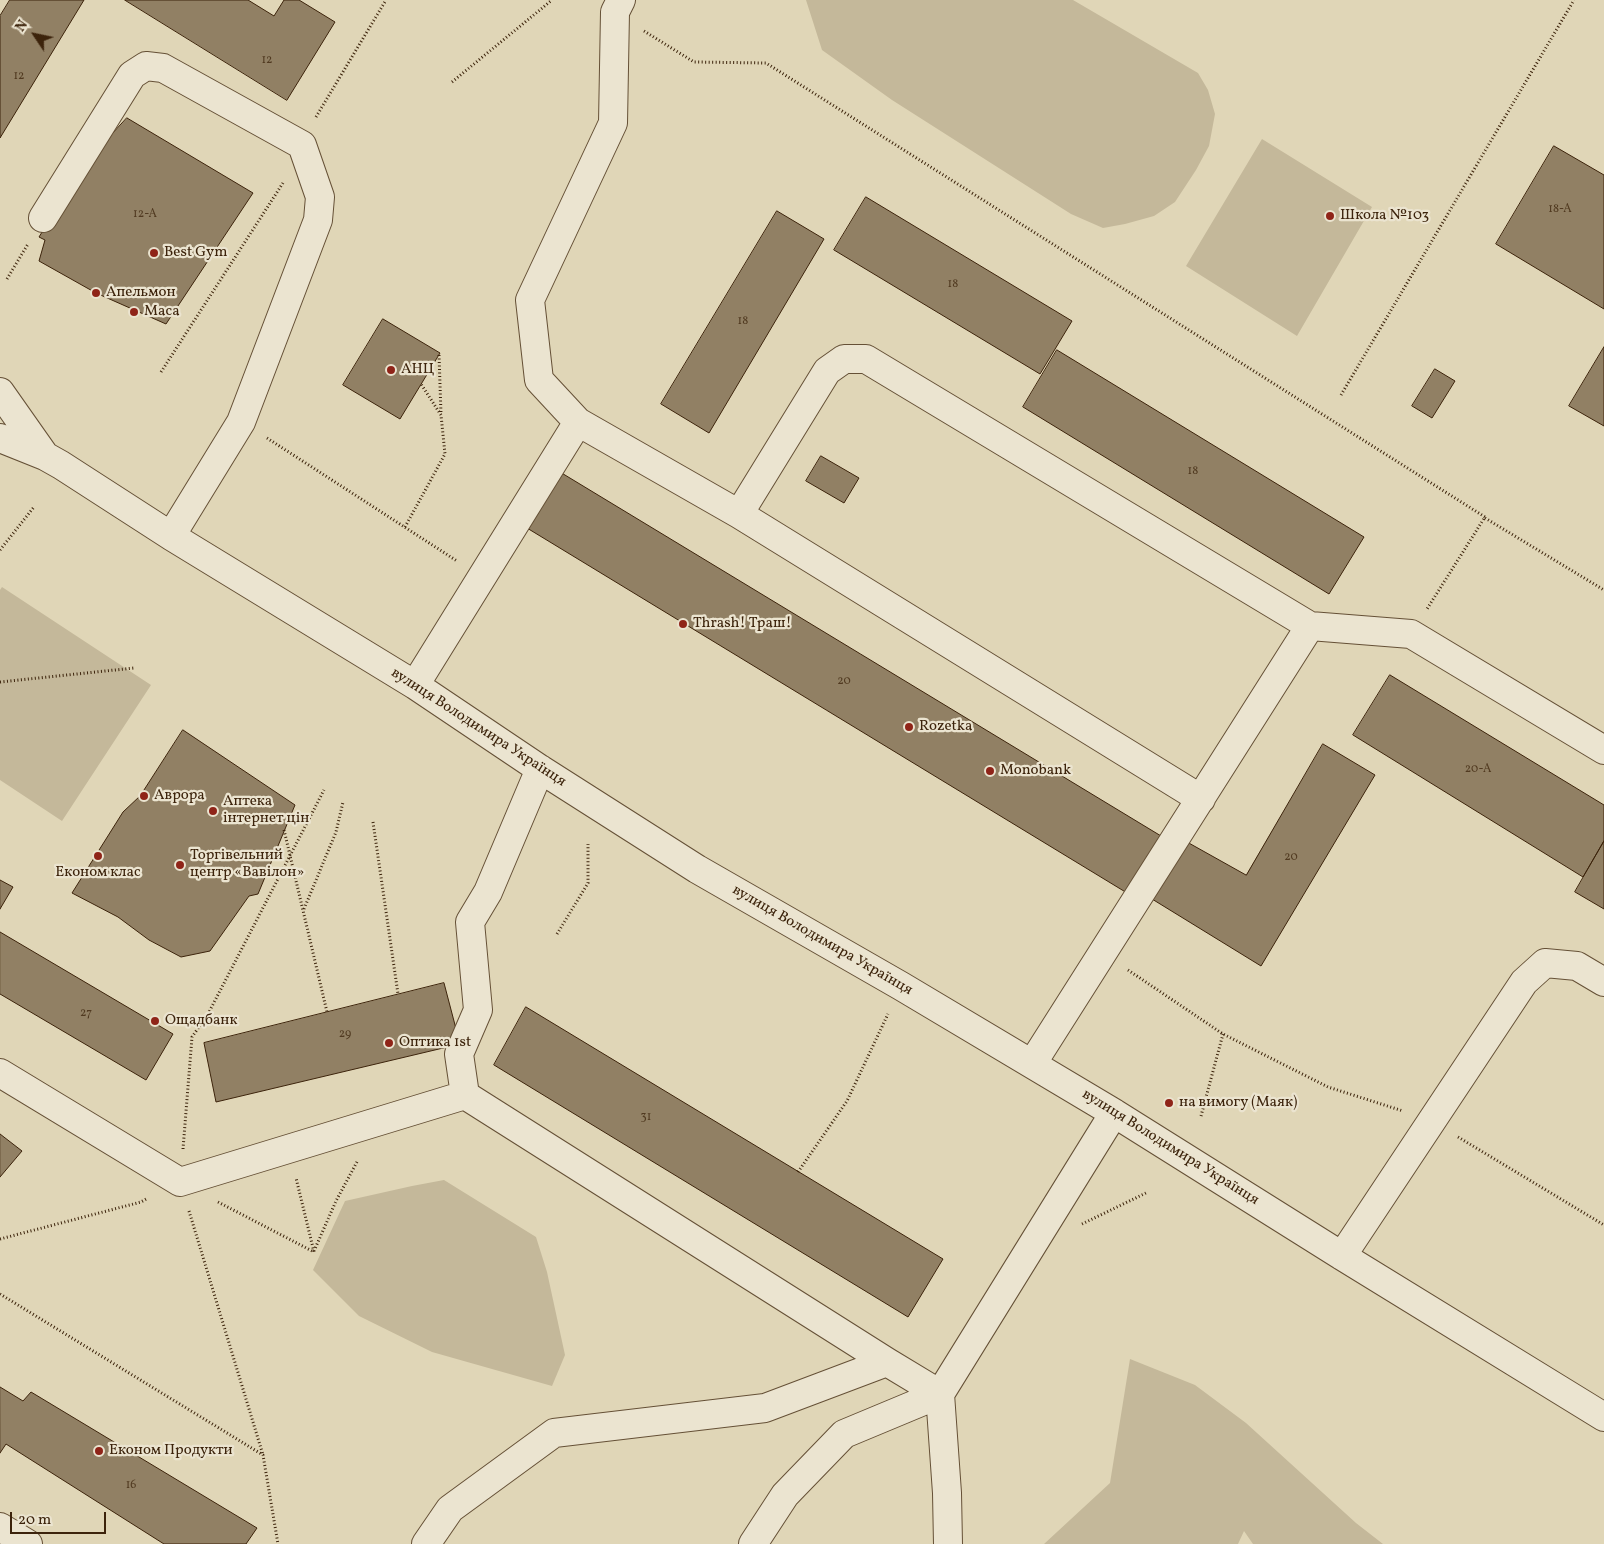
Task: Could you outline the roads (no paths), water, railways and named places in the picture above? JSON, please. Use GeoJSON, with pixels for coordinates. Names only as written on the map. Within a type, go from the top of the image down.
{"type":"FeatureCollection","features":[{"type":"Feature","properties":{"kind":"street"},"geometry":{"type":"LineString","coordinates":[[618,6],[614,123],[530,300],[539,380],[578,422],[739,514],[1201,799]]}},
{"type":"Feature","properties":{"kind":"street"},"geometry":{"type":"LineString","coordinates":[[43,218],[132,76],[146,66],[163,68],[302,144],[320,197],[318,220],[241,422],[171,536]]}},
{"type":"Feature","properties":{"kind":"street"},"geometry":{"type":"LineString","coordinates":[[739,514],[827,371],[844,359],[866,359],[1310,626],[1411,634],[1604,750]]}},
{"type":"Feature","properties":{"kind":"street","name":"вулиця Володимира Українця"},"geometry":{"type":"LineString","coordinates":[[0,392],[45,456]]}},
{"type":"Feature","properties":{"kind":"street"},"geometry":{"type":"LineString","coordinates":[[415,685],[578,422]]}},
{"type":"Feature","properties":{"kind":"street","name":"вулиця Володимира Українця"},"geometry":{"type":"LineString","coordinates":[[0,438],[45,456],[171,536],[415,685],[697,869],[900,986],[1114,1113],[1604,1417]]}},
{"type":"Feature","properties":{"kind":"street"},"geometry":{"type":"LineString","coordinates":[[0,457],[45,456]]}},
{"type":"Feature","properties":{"kind":"street"},"geometry":{"type":"LineString","coordinates":[[1032,1064],[1310,626]]}},
{"type":"Feature","properties":{"kind":"street"},"geometry":{"type":"LineString","coordinates":[[540,768],[488,892],[470,922],[478,1010],[459,1054],[465,1095],[886,1362],[940,1394]]}},
{"type":"Feature","properties":{"kind":"street"},"geometry":{"type":"LineString","coordinates":[[1342,1256],[1524,982],[1545,964],[1577,966],[1604,982]]}},
{"type":"Feature","properties":{"kind":"street"},"geometry":{"type":"LineString","coordinates":[[0,1073],[180,1182],[465,1095]]}},
{"type":"Feature","properties":{"kind":"street"},"geometry":{"type":"LineString","coordinates":[[753,1544],[785,1495],[844,1434],[940,1394],[1114,1113]]}},
{"type":"Feature","properties":{"kind":"street"},"geometry":{"type":"LineString","coordinates":[[426,1544],[450,1509],[554,1434],[765,1408],[886,1362]]}},
{"type":"Feature","properties":{"kind":"street"},"geometry":{"type":"LineString","coordinates":[[940,1394],[947,1493],[948,1544]]}},
{"type":"Feature","properties":{"kind":"street"},"geometry":{"type":"LineString","coordinates":[[0,1527],[28,1544]]}},
{"type":"Feature","properties":{"kind":"place","name":"Школа №103"},"geometry":{"type":"Point","coordinates":[1330,216]}},
{"type":"Feature","properties":{"kind":"place","name":"Best Gym"},"geometry":{"type":"Point","coordinates":[154,253]}},
{"type":"Feature","properties":{"kind":"place","name":"Апельмон"},"geometry":{"type":"Point","coordinates":[96,293]}},
{"type":"Feature","properties":{"kind":"place","name":"Маса"},"geometry":{"type":"Point","coordinates":[134,312]}},
{"type":"Feature","properties":{"kind":"place","name":"АНЦ"},"geometry":{"type":"Point","coordinates":[391,370]}},
{"type":"Feature","properties":{"kind":"place","name":"Thrash! Траш!"},"geometry":{"type":"Point","coordinates":[683,624]}},
{"type":"Feature","properties":{"kind":"place","name":"Rozetka"},"geometry":{"type":"Point","coordinates":[909,727]}},
{"type":"Feature","properties":{"kind":"place","name":"Monobank"},"geometry":{"type":"Point","coordinates":[990,771]}},
{"type":"Feature","properties":{"kind":"place","name":"Аврора"},"geometry":{"type":"Point","coordinates":[144,796]}},
{"type":"Feature","properties":{"kind":"place","name":"Аптека інтернет цін"},"geometry":{"type":"Point","coordinates":[213,811]}},
{"type":"Feature","properties":{"kind":"place","name":"Економ клас"},"geometry":{"type":"Point","coordinates":[98,856]}},
{"type":"Feature","properties":{"kind":"place","name":"Торгівельний центр «Вавілон»"},"geometry":{"type":"Point","coordinates":[180,865]}},
{"type":"Feature","properties":{"kind":"place","name":"Ощадбанк"},"geometry":{"type":"Point","coordinates":[155,1021]}},
{"type":"Feature","properties":{"kind":"place","name":"Оптика 1st"},"geometry":{"type":"Point","coordinates":[389,1043]}},
{"type":"Feature","properties":{"kind":"place","name":"на вимогу (Маяк)"},"geometry":{"type":"Point","coordinates":[1169,1103]}},
{"type":"Feature","properties":{"kind":"place","name":"Економ Продукти"},"geometry":{"type":"Point","coordinates":[99,1451]}}]}
